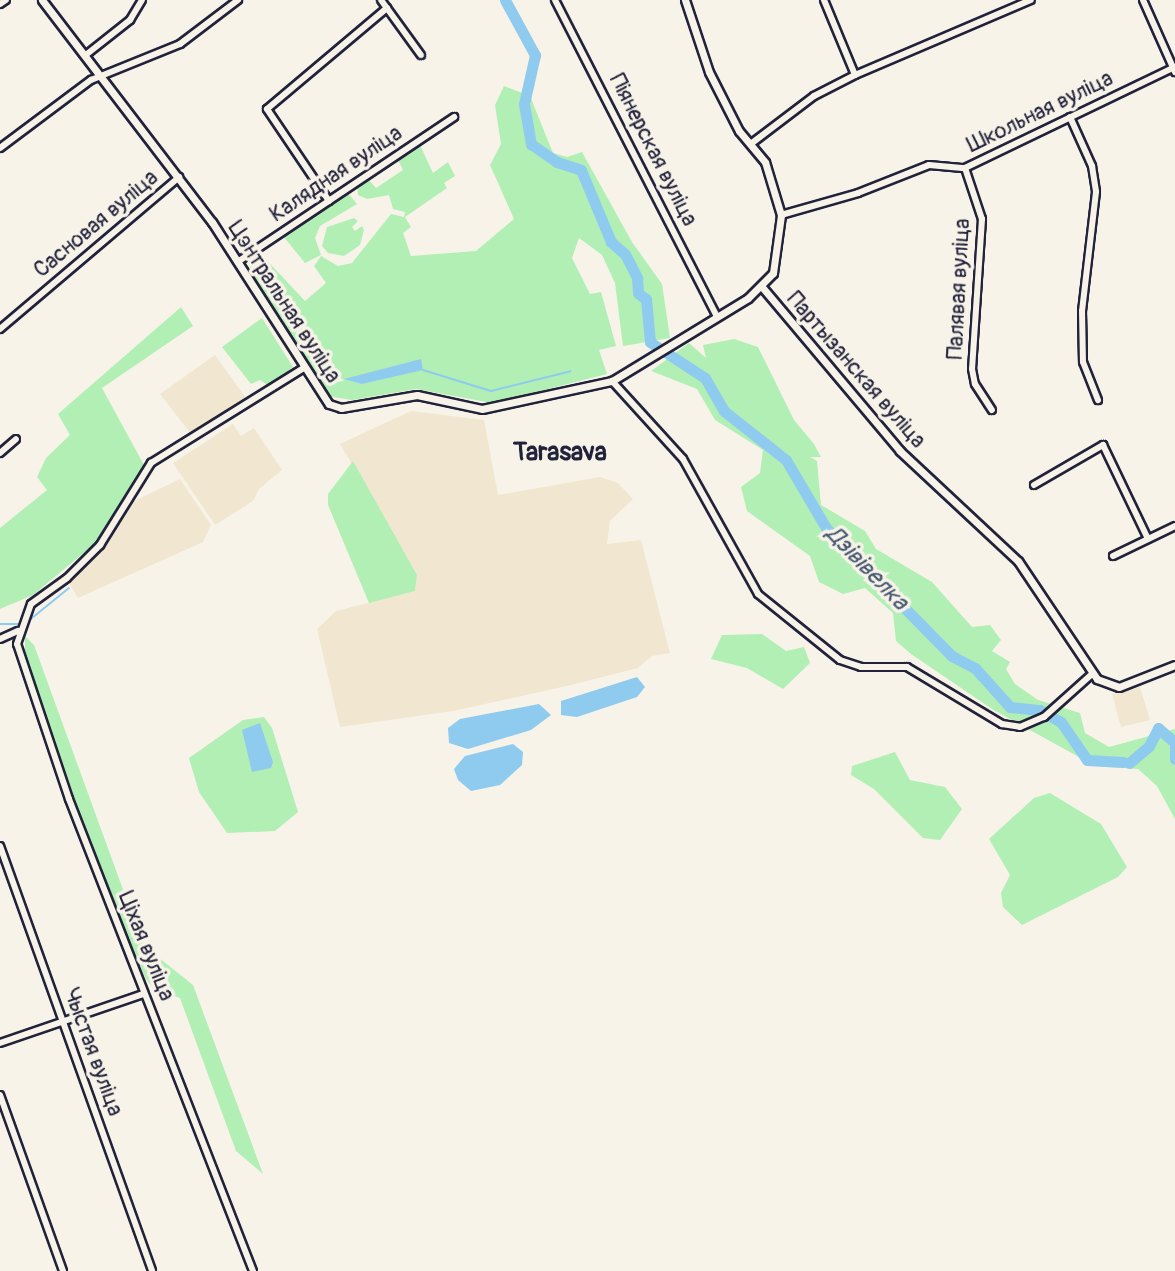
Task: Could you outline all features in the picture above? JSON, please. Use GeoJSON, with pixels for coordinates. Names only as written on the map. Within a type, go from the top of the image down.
{"type":"FeatureCollection","features":[{"type":"Feature","properties":{"kind":"street"},"geometry":{"type":"LineString","coordinates":[[0,4],[6,0]]}},
{"type":"Feature","properties":{"kind":"street","name":"Цэнтральная вуліца"},"geometry":{"type":"LineString","coordinates":[[42,0],[103,74],[239,261],[324,398],[341,408],[417,395],[494,408],[612,381],[653,359],[762,287]]}},
{"type":"Feature","properties":{"kind":"street"},"geometry":{"type":"LineString","coordinates":[[87,54],[130,20],[142,0]]}},
{"type":"Feature","properties":{"kind":"street"},"geometry":{"type":"LineString","coordinates":[[0,148],[103,74],[180,44],[238,0]]}},
{"type":"Feature","properties":{"kind":"street"},"geometry":{"type":"LineString","coordinates":[[381,0],[421,55]]}},
{"type":"Feature","properties":{"kind":"street","name":"Піянерская вуліца"},"geometry":{"type":"LineString","coordinates":[[555,0],[717,317]]}},
{"type":"Feature","properties":{"kind":"street","name":"Партызанская вуліца"},"geometry":{"type":"LineString","coordinates":[[685,0],[709,72],[739,131],[762,152],[781,215],[778,262],[762,287],[900,451],[1018,561],[1093,673]]}},
{"type":"Feature","properties":{"kind":"street"},"geometry":{"type":"LineString","coordinates":[[824,0],[855,75]]}},
{"type":"Feature","properties":{"kind":"street"},"geometry":{"type":"LineString","coordinates":[[1143,0],[1174,69]]}},
{"type":"Feature","properties":{"kind":"street"},"geometry":{"type":"LineString","coordinates":[[752,143],[814,96],[1026,1]]}},
{"type":"Feature","properties":{"kind":"street"},"geometry":{"type":"LineString","coordinates":[[329,201],[267,109],[387,8]]}},
{"type":"Feature","properties":{"kind":"street","name":"Школьная вуліца"},"geometry":{"type":"LineString","coordinates":[[781,215],[858,193],[929,165],[965,168],[1174,69]]}},
{"type":"Feature","properties":{"kind":"street","name":"Калядная вуліца"},"geometry":{"type":"LineString","coordinates":[[239,261],[454,117]]}},
{"type":"Feature","properties":{"kind":"street"},"geometry":{"type":"LineString","coordinates":[[1070,117],[1092,166],[1096,192],[1082,311],[1083,362],[1098,400]]}},
{"type":"Feature","properties":{"kind":"street","name":"Палявая вуліца"},"geometry":{"type":"LineString","coordinates":[[965,168],[982,219],[972,369],[975,384],[992,410]]}},
{"type":"Feature","properties":{"kind":"street","name":"Сасновая вуліца"},"geometry":{"type":"LineString","coordinates":[[0,329],[179,177]]}},
{"type":"Feature","properties":{"kind":"street"},"geometry":{"type":"LineString","coordinates":[[0,639],[18,631],[31,604],[67,578],[109,535],[151,463],[305,367]]}},
{"type":"Feature","properties":{"kind":"street"},"geometry":{"type":"LineString","coordinates":[[612,381],[683,459],[758,594],[840,660],[861,667],[907,667],[1011,726],[1047,714],[1093,673],[1112,687],[1140,680],[1175,665]]}},
{"type":"Feature","properties":{"kind":"street"},"geometry":{"type":"LineString","coordinates":[[0,453],[16,439]]}},
{"type":"Feature","properties":{"kind":"street"},"geometry":{"type":"LineString","coordinates":[[1034,485],[1103,445],[1148,539]]}},
{"type":"Feature","properties":{"kind":"street"},"geometry":{"type":"LineString","coordinates":[[1113,556],[1175,526]]}},
{"type":"Feature","properties":{"kind":"street","name":"Ціхая вуліца"},"geometry":{"type":"LineString","coordinates":[[18,631],[42,721],[143,994],[253,1271]]}},
{"type":"Feature","properties":{"kind":"street","name":"Чыстая вуліца"},"geometry":{"type":"LineString","coordinates":[[0,846],[152,1271]]}},
{"type":"Feature","properties":{"kind":"street"},"geometry":{"type":"LineString","coordinates":[[0,1043],[143,994]]}},
{"type":"Feature","properties":{"kind":"street"},"geometry":{"type":"LineString","coordinates":[[0,1095],[63,1271]]}},
{"type":"Feature","properties":{"kind":"shaded area"},"geometry":{"type":"Polygon","coordinates":[[[215,355],[246,398],[191,434],[160,394],[215,355]]]}},
{"type":"Feature","properties":{"kind":"shaded area"},"geometry":{"type":"Polygon","coordinates":[[[411,411],[484,420],[498,495],[600,477],[618,483],[633,499],[610,521],[607,544],[641,540],[670,653],[652,656],[638,668],[571,685],[453,711],[340,727],[317,629],[336,611],[415,591],[417,575],[340,444],[411,411]]]}},
{"type":"Feature","properties":{"kind":"shaded area"},"geometry":{"type":"Polygon","coordinates":[[[233,424],[241,436],[254,428],[282,470],[259,489],[253,501],[215,525],[173,463],[233,424]]]}},
{"type":"Feature","properties":{"kind":"shaded area"},"geometry":{"type":"Polygon","coordinates":[[[180,479],[211,525],[203,542],[78,598],[68,581],[112,537],[132,502],[180,479]]]}},
{"type":"Feature","properties":{"kind":"shaded area"},"geometry":{"type":"Polygon","coordinates":[[[1140,687],[1150,720],[1121,727],[1112,694],[1140,687]]]}},
{"type":"Feature","properties":{"kind":"green space"},"geometry":{"type":"Polygon","coordinates":[[[504,86],[530,96],[553,153],[567,157],[582,152],[632,242],[662,284],[670,338],[623,346],[615,283],[602,255],[579,238],[572,258],[590,294],[601,292],[616,346],[599,350],[607,374],[492,403],[416,389],[352,400],[327,396],[258,287],[247,261],[260,253],[305,301],[326,283],[314,266],[321,256],[338,266],[352,263],[391,214],[404,217],[405,212],[393,209],[389,195],[367,199],[358,195],[357,183],[368,179],[376,188],[403,170],[398,160],[420,145],[433,173],[448,162],[455,176],[444,183],[447,188],[405,217],[411,227],[403,233],[411,256],[476,251],[514,219],[490,165],[501,144],[495,105],[504,86]]]}},
{"type":"Feature","properties":{"kind":"green space"},"geometry":{"type":"Polygon","coordinates":[[[347,192],[357,204],[320,226],[315,238],[321,255],[305,263],[283,236],[347,192]]]}},
{"type":"Feature","properties":{"kind":"green space"},"geometry":{"type":"Polygon","coordinates":[[[354,218],[358,221],[352,227],[355,231],[362,226],[364,230],[360,245],[344,256],[328,253],[322,246],[327,227],[354,218]]]}},
{"type":"Feature","properties":{"kind":"green space"},"geometry":{"type":"Polygon","coordinates":[[[181,307],[193,326],[102,388],[144,465],[104,536],[33,595],[0,609],[0,528],[47,490],[37,477],[46,458],[70,435],[58,414],[181,307]]]}},
{"type":"Feature","properties":{"kind":"green space"},"geometry":{"type":"Polygon","coordinates":[[[262,318],[293,367],[269,386],[260,380],[251,384],[222,347],[262,318]]]}},
{"type":"Feature","properties":{"kind":"green space"},"geometry":{"type":"Polygon","coordinates":[[[734,339],[758,347],[794,420],[821,457],[810,457],[817,461],[821,505],[865,531],[876,549],[932,582],[972,627],[990,625],[1001,640],[992,651],[1010,662],[1006,669],[1015,684],[1038,700],[1080,713],[1085,733],[1109,747],[1175,729],[1175,819],[1157,786],[1138,769],[1095,766],[992,709],[911,654],[896,641],[893,613],[865,588],[843,594],[819,582],[810,556],[747,511],[741,487],[760,473],[763,450],[715,420],[697,389],[651,371],[689,343],[706,358],[703,345],[734,339]]]}},
{"type":"Feature","properties":{"kind":"green space"},"geometry":{"type":"Polygon","coordinates":[[[353,461],[417,575],[415,591],[369,603],[328,505],[328,494],[353,461]]]}},
{"type":"Feature","properties":{"kind":"green space"},"geometry":{"type":"Polygon","coordinates":[[[762,634],[786,651],[804,647],[810,663],[783,689],[747,668],[711,659],[722,635],[762,634]]]}},
{"type":"Feature","properties":{"kind":"green space"},"geometry":{"type":"Polygon","coordinates":[[[25,636],[34,645],[137,928],[148,949],[193,985],[263,1174],[236,1151],[180,998],[154,989],[146,979],[83,835],[25,664],[25,636]]]}},
{"type":"Feature","properties":{"kind":"green space"},"geometry":{"type":"Polygon","coordinates":[[[264,717],[272,728],[298,812],[275,831],[227,833],[199,792],[189,758],[243,720],[264,717]]]}},
{"type":"Feature","properties":{"kind":"green space"},"geometry":{"type":"Polygon","coordinates":[[[895,752],[910,780],[945,787],[962,809],[940,840],[923,838],[874,789],[851,775],[852,766],[895,752]]]}},
{"type":"Feature","properties":{"kind":"green space"},"geometry":{"type":"Polygon","coordinates":[[[1050,793],[1101,824],[1127,867],[1118,877],[1022,925],[1003,907],[1001,893],[1010,875],[989,839],[1034,798],[1050,793]]]}},
{"type":"Feature","properties":{"kind":"water"},"geometry":{"type":"Polygon","coordinates":[[[421,359],[423,370],[362,384],[344,379],[421,359]]]}},
{"type":"Feature","properties":{"kind":"water"},"geometry":{"type":"Polygon","coordinates":[[[637,677],[645,687],[637,697],[577,717],[561,715],[561,701],[637,677]]]}},
{"type":"Feature","properties":{"kind":"water"},"geometry":{"type":"Polygon","coordinates":[[[539,704],[551,715],[531,730],[468,749],[449,743],[448,728],[460,719],[539,704]]]}},
{"type":"Feature","properties":{"kind":"water"},"geometry":{"type":"Polygon","coordinates":[[[260,723],[273,762],[271,768],[252,772],[242,730],[260,723]]]}},
{"type":"Feature","properties":{"kind":"water"},"geometry":{"type":"Polygon","coordinates":[[[513,744],[523,752],[522,765],[500,785],[471,791],[458,780],[454,769],[465,756],[513,744]]]}},
{"type":"Feature","properties":{"kind":"waterway","name":"Дзівівелка"},"geometry":{"type":"LineString","coordinates":[[505,0],[535,55],[524,104],[531,144],[557,162],[581,170],[611,242],[625,254],[637,278],[638,293],[646,299],[650,342],[705,378],[724,411],[786,460],[826,528],[952,656],[975,668],[1010,707],[1040,710],[1061,722],[1087,760],[1123,762]]}},
{"type":"Feature","properties":{"kind":"waterway"},"geometry":{"type":"LineString","coordinates":[[423,370],[491,391],[571,371]]}},
{"type":"Feature","properties":{"kind":"waterway"},"geometry":{"type":"LineString","coordinates":[[27,622],[69,588]]}},
{"type":"Feature","properties":{"kind":"waterway"},"geometry":{"type":"LineString","coordinates":[[0,624],[21,624]]}},
{"type":"Feature","properties":{"kind":"waterway","name":"Дзівівелка"},"geometry":{"type":"LineString","coordinates":[[1129,763],[1149,746],[1158,728],[1175,743]]}},
{"type":"Feature","properties":{"kind":"waterway","name":"Дзівівелка"},"geometry":{"type":"LineString","coordinates":[[1175,747],[1175,759]]}},
{"type":"Feature","properties":{"kind":"district","name":"Tarasava"},"geometry":{"type":"Point","coordinates":[560,453]}}]}
